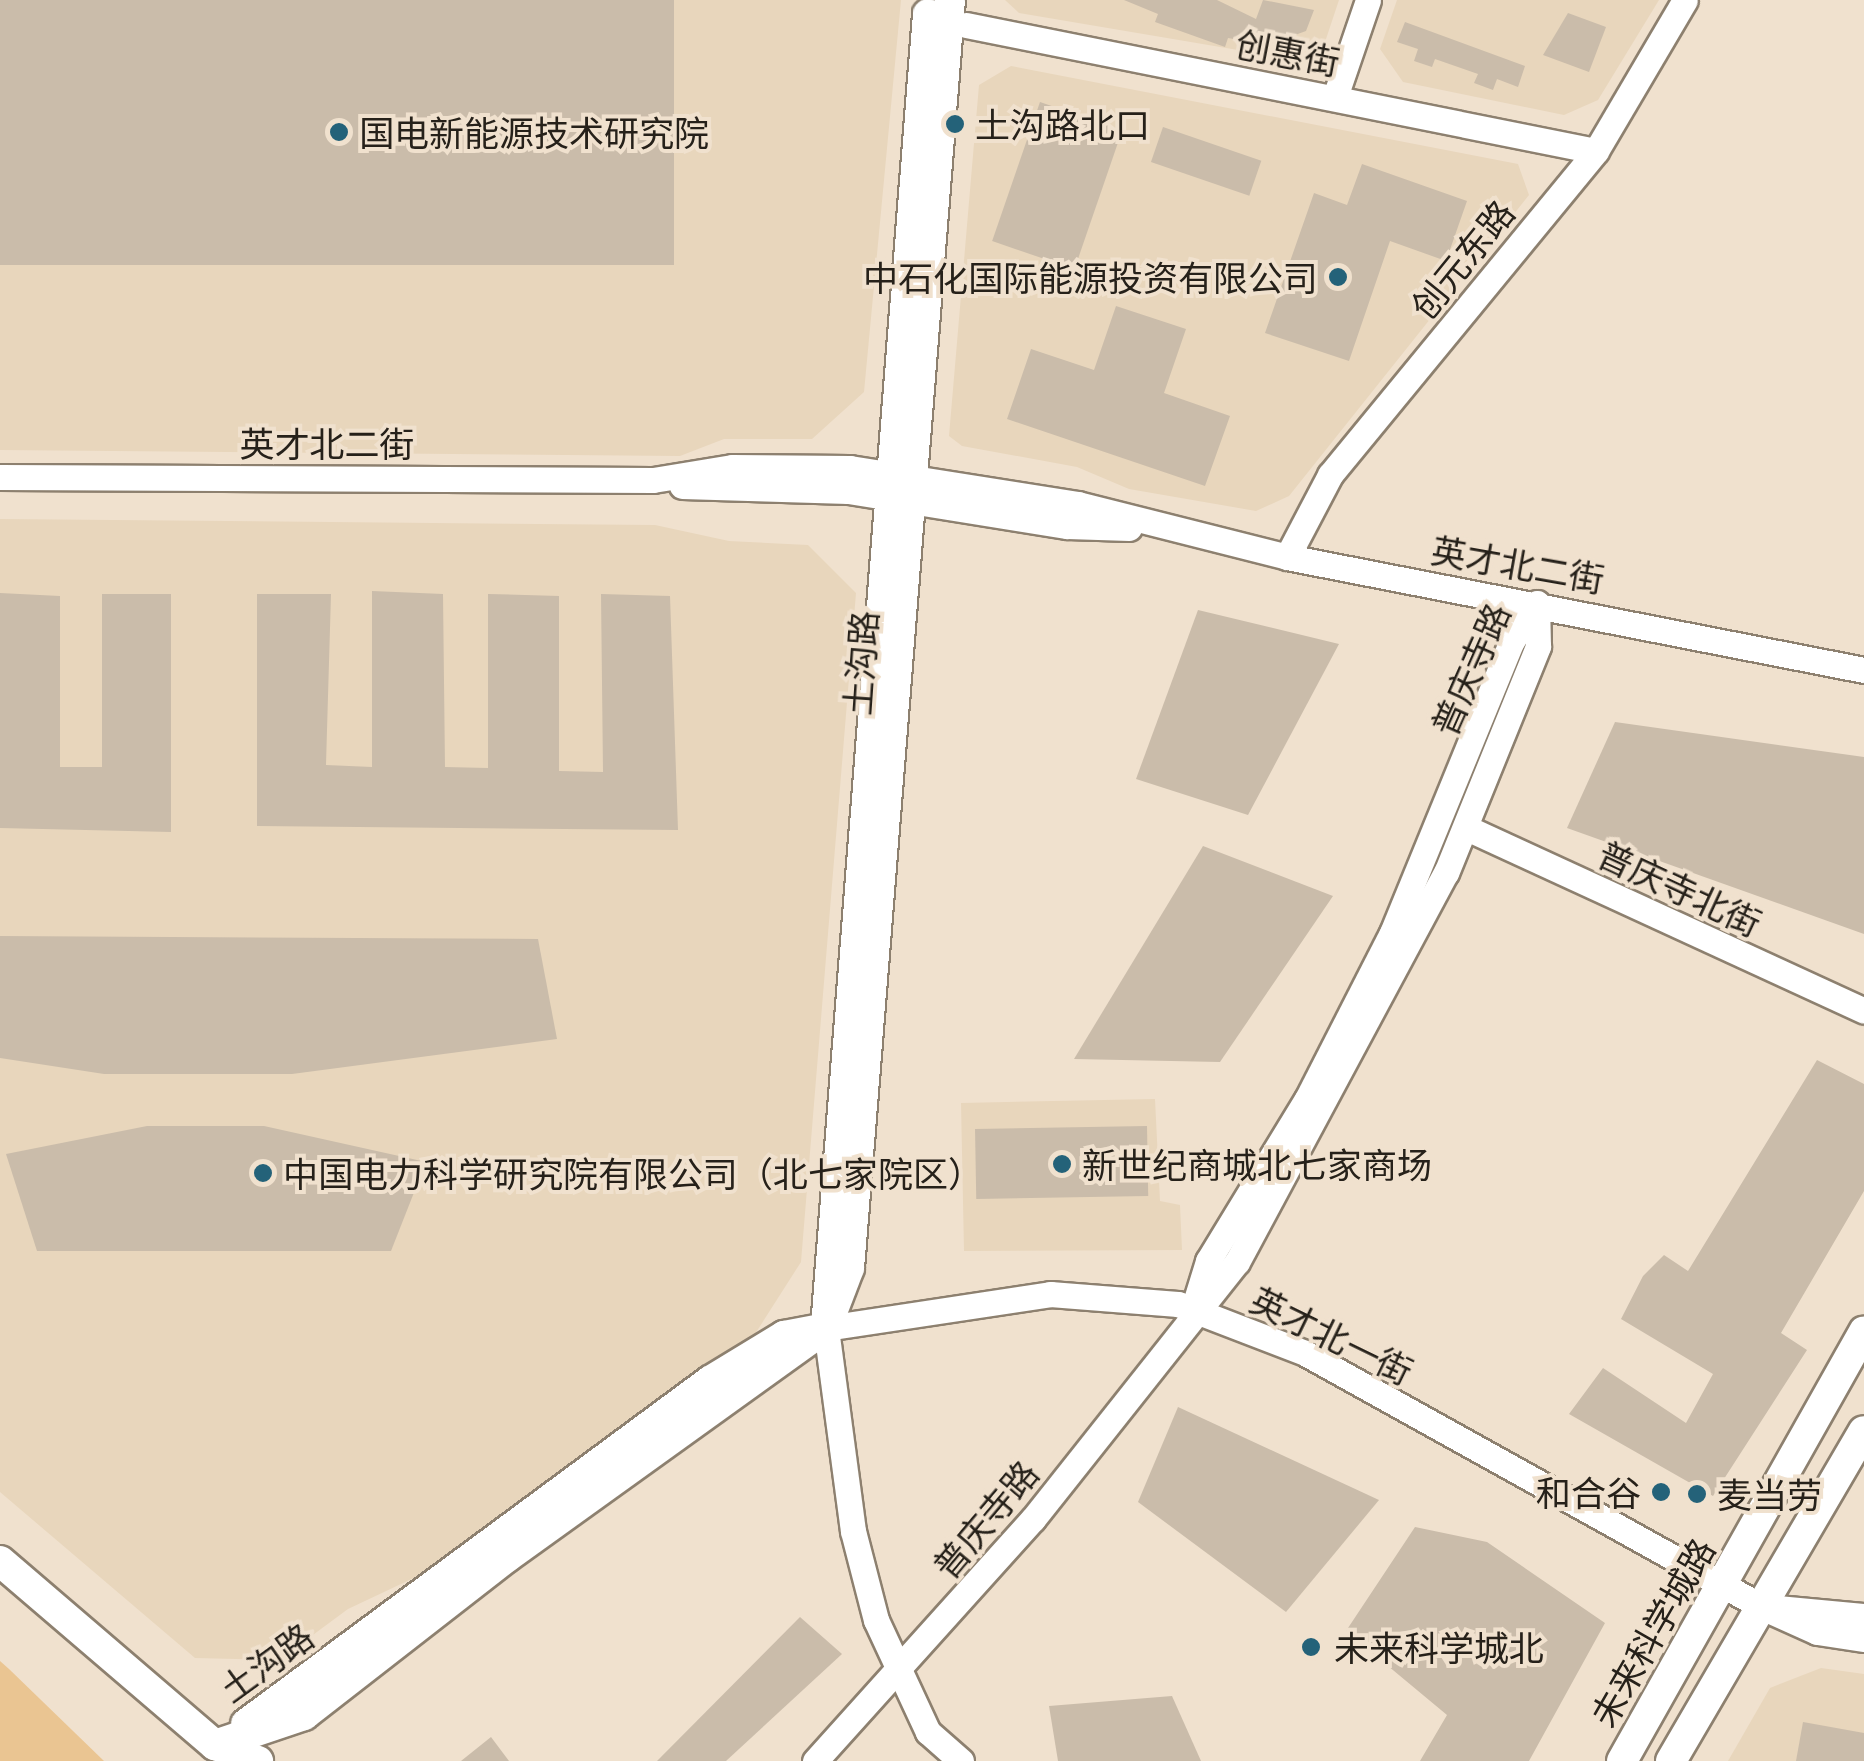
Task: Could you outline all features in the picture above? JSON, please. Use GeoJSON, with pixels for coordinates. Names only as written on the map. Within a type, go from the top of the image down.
{"type":"FeatureCollection","features":[{"type":"Feature","properties":{"kind":"main road","name":"土沟路"},"geometry":{"type":"LineString","coordinates":[[215,1756],[304,1714],[507,1557],[826,1328],[849,1268],[929,0]]}},
{"type":"Feature","properties":{"kind":"main road","name":"土沟路"},"geometry":{"type":"LineString","coordinates":[[900,487],[958,12]]}},
{"type":"Feature","properties":{"kind":"main road","name":"未来科学城路"},"geometry":{"type":"LineString","coordinates":[[1622,1761],[1864,1331]]}},
{"type":"Feature","properties":{"kind":"main road"},"geometry":{"type":"LineString","coordinates":[[1671,1761],[1864,1432]]}},
{"type":"Feature","properties":{"kind":"main road"},"geometry":{"type":"LineString","coordinates":[[0,1561],[215,1756],[258,1761]]}},
{"type":"Feature","properties":{"kind":"street"},"geometry":{"type":"LineString","coordinates":[[1334,97],[1368,0]]}},
{"type":"Feature","properties":{"kind":"street","name":"创元东路"},"geometry":{"type":"LineString","coordinates":[[1287,557],[1330,475],[1596,151],[1686,0]]}},
{"type":"Feature","properties":{"kind":"street","name":"创惠街"},"geometry":{"type":"LineString","coordinates":[[958,12],[1334,97],[1596,151]]}},
{"type":"Feature","properties":{"kind":"street","name":"英才北二街"},"geometry":{"type":"LineString","coordinates":[[0,476],[653,480],[900,487],[1067,526],[1159,529],[1864,670]]}},
{"type":"Feature","properties":{"kind":"street","name":"普庆寺路"},"geometry":{"type":"LineString","coordinates":[[815,1761],[901,1671],[1034,1519],[1193,1310],[1237,1262],[1374,1016],[1466,828],[1538,646],[1537,603]]}},
{"type":"Feature","properties":{"kind":"street","name":"普庆寺路"},"geometry":{"type":"LineString","coordinates":[[1193,1310],[1208,1261],[1307,1099],[1392,933],[1512,641],[1537,603]]}},
{"type":"Feature","properties":{"kind":"street","name":"普庆寺北街"},"geometry":{"type":"LineString","coordinates":[[1466,828],[1864,1011]]}},
{"type":"Feature","properties":{"kind":"street","name":"英才北一街"},"geometry":{"type":"LineString","coordinates":[[826,1328],[1050,1294],[1193,1310],[1306,1352],[1764,1608],[1818,1632],[1864,1639]]}},
{"type":"Feature","properties":{"kind":"street"},"geometry":{"type":"LineString","coordinates":[[826,1328],[852,1531],[876,1620],[928,1732],[961,1761]]}},
{"type":"Feature","properties":{"kind":"street","name":"英才北一街"},"geometry":{"type":"LineString","coordinates":[[1764,1608],[1864,1616]]}},
{"type":"Feature","properties":{"kind":"shaded area","name":"国电新能源技术研究院"},"geometry":{"type":"Polygon","coordinates":[[[0,0],[901,0],[864,392],[812,439],[724,439],[680,456],[0,450],[0,0]]]}},
{"type":"Feature","properties":{"kind":"shaded area"},"geometry":{"type":"Polygon","coordinates":[[[1005,0],[1339,0],[1324,45],[1297,60],[1019,13],[1005,0]]]}},
{"type":"Feature","properties":{"kind":"shaded area"},"geometry":{"type":"Polygon","coordinates":[[[1397,0],[1659,0],[1598,100],[1564,115],[1403,82],[1380,49],[1397,0]]]}},
{"type":"Feature","properties":{"kind":"shaded area"},"geometry":{"type":"Polygon","coordinates":[[[1011,66],[1518,164],[1529,195],[1289,496],[1256,511],[1129,489],[1077,467],[962,446],[949,436],[979,85],[1011,66]]]}},
{"type":"Feature","properties":{"kind":"shaded area"},"geometry":{"type":"Polygon","coordinates":[[[0,519],[655,525],[729,541],[808,545],[856,593],[801,1262],[755,1334],[420,1575],[348,1609],[279,1660],[195,1658],[0,1492],[0,519]]]}},
{"type":"Feature","properties":{"kind":"shaded area"},"geometry":{"type":"Polygon","coordinates":[[[1155,1099],[1160,1201],[1180,1205],[1182,1250],[964,1251],[961,1103],[1155,1099]]]}},
{"type":"Feature","properties":{"kind":"shaded area"},"geometry":{"type":"Polygon","coordinates":[[[0,1661],[9,1669],[104,1761],[0,1761],[0,1661]]]}},
{"type":"Feature","properties":{"kind":"shaded area"},"geometry":{"type":"Polygon","coordinates":[[[1821,1668],[1864,1674],[1864,1761],[1728,1761],[1770,1688],[1821,1668]]]}},
{"type":"Feature","properties":{"kind":"building","name":"国电新能源技术研究院"},"geometry":{"type":"Polygon","coordinates":[[[0,0],[674,0],[674,265],[0,265],[0,0]]]}},
{"type":"Feature","properties":{"kind":"building"},"geometry":{"type":"Polygon","coordinates":[[[1124,0],[1217,0],[1256,19],[1263,0],[1314,10],[1306,31],[1267,45],[1228,38],[1225,47],[1155,22],[1158,14],[1124,0]]]}},
{"type":"Feature","properties":{"kind":"building"},"geometry":{"type":"Polygon","coordinates":[[[1568,13],[1606,27],[1589,72],[1543,55],[1568,13]]]}},
{"type":"Feature","properties":{"kind":"building"},"geometry":{"type":"Polygon","coordinates":[[[1405,22],[1525,66],[1518,87],[1497,79],[1493,90],[1474,83],[1478,74],[1435,59],[1432,67],[1414,61],[1418,49],[1397,42],[1405,22]]]}},
{"type":"Feature","properties":{"kind":"building"},"geometry":{"type":"Polygon","coordinates":[[[1040,102],[1122,130],[1074,269],[992,241],[1040,102]]]}},
{"type":"Feature","properties":{"kind":"building"},"geometry":{"type":"Polygon","coordinates":[[[1163,127],[1261,161],[1249,196],[1151,162],[1163,127]]]}},
{"type":"Feature","properties":{"kind":"building"},"geometry":{"type":"Polygon","coordinates":[[[1362,164],[1467,201],[1446,261],[1390,241],[1349,361],[1265,333],[1314,193],[1347,205],[1362,164]]]}},
{"type":"Feature","properties":{"kind":"building"},"geometry":{"type":"Polygon","coordinates":[[[1116,306],[1186,329],[1164,393],[1230,416],[1205,486],[1007,419],[1031,349],[1094,370],[1116,306]]]}},
{"type":"Feature","properties":{"kind":"building"},"geometry":{"type":"Polygon","coordinates":[[[372,591],[443,594],[445,767],[488,768],[488,594],[559,596],[559,771],[603,772],[601,594],[670,596],[678,830],[257,826],[257,594],[331,594],[326,765],[372,767],[372,591]]]}},
{"type":"Feature","properties":{"kind":"building"},"geometry":{"type":"Polygon","coordinates":[[[0,593],[60,596],[60,767],[102,767],[102,594],[171,594],[171,832],[0,828],[0,593]]]}},
{"type":"Feature","properties":{"kind":"building"},"geometry":{"type":"Polygon","coordinates":[[[1198,610],[1339,644],[1248,815],[1136,779],[1198,610]]]}},
{"type":"Feature","properties":{"kind":"building"},"geometry":{"type":"Polygon","coordinates":[[[1615,722],[1864,757],[1864,934],[1567,828],[1615,722]]]}},
{"type":"Feature","properties":{"kind":"building"},"geometry":{"type":"Polygon","coordinates":[[[1203,846],[1333,896],[1220,1062],[1074,1059],[1203,846]]]}},
{"type":"Feature","properties":{"kind":"building"},"geometry":{"type":"Polygon","coordinates":[[[0,936],[538,939],[557,1039],[292,1074],[104,1074],[0,1058],[0,936]]]}},
{"type":"Feature","properties":{"kind":"building"},"geometry":{"type":"Polygon","coordinates":[[[1817,1060],[1864,1084],[1864,1191],[1781,1333],[1807,1350],[1713,1496],[1569,1414],[1603,1368],[1686,1423],[1713,1374],[1621,1319],[1643,1276],[1664,1255],[1688,1271],[1817,1060]]]}},
{"type":"Feature","properties":{"kind":"building"},"geometry":{"type":"Polygon","coordinates":[[[147,1126],[264,1126],[426,1162],[391,1251],[37,1251],[6,1154],[147,1126]]]}},
{"type":"Feature","properties":{"kind":"building","name":"新世纪商城北七家商场"},"geometry":{"type":"Polygon","coordinates":[[[1147,1126],[1148,1196],[976,1199],[975,1129],[1147,1126]]]}},
{"type":"Feature","properties":{"kind":"building"},"geometry":{"type":"Polygon","coordinates":[[[1178,1407],[1379,1500],[1286,1612],[1138,1502],[1178,1407]]]}},
{"type":"Feature","properties":{"kind":"building"},"geometry":{"type":"Polygon","coordinates":[[[1415,1527],[1487,1542],[1605,1623],[1529,1761],[1420,1761],[1447,1715],[1346,1631],[1415,1527]]]}},
{"type":"Feature","properties":{"kind":"building"},"geometry":{"type":"Polygon","coordinates":[[[800,1617],[842,1654],[726,1761],[657,1761],[800,1617]]]}},
{"type":"Feature","properties":{"kind":"building"},"geometry":{"type":"Polygon","coordinates":[[[1172,1696],[1201,1761],[1058,1761],[1049,1706],[1172,1696]]]}},
{"type":"Feature","properties":{"kind":"building"},"geometry":{"type":"Polygon","coordinates":[[[1803,1722],[1864,1733],[1864,1761],[1796,1761],[1803,1722]]]}},
{"type":"Feature","properties":{"kind":"building"},"geometry":{"type":"Polygon","coordinates":[[[491,1737],[509,1761],[461,1761],[491,1737]]]}},
{"type":"Feature","properties":{"kind":"place","name":"土沟路北口"},"geometry":{"type":"Point","coordinates":[955,124]}},
{"type":"Feature","properties":{"kind":"place","name":"国电新能源技术研究院"},"geometry":{"type":"Point","coordinates":[339,132]}},
{"type":"Feature","properties":{"kind":"place","name":"中石化国际能源投资有限公司"},"geometry":{"type":"Point","coordinates":[1338,277]}},
{"type":"Feature","properties":{"kind":"place","name":"新世纪商城北七家商场"},"geometry":{"type":"Point","coordinates":[1062,1164]}},
{"type":"Feature","properties":{"kind":"place","name":"中国电力科学研究院有限公司（北七家院区）"},"geometry":{"type":"Point","coordinates":[263,1173]}},
{"type":"Feature","properties":{"kind":"place","name":"和合谷"},"geometry":{"type":"Point","coordinates":[1661,1492]}},
{"type":"Feature","properties":{"kind":"place","name":"麦当劳"},"geometry":{"type":"Point","coordinates":[1697,1494]}},
{"type":"Feature","properties":{"kind":"place","name":"未来科学城北"},"geometry":{"type":"Point","coordinates":[1311,1647]}}]}
